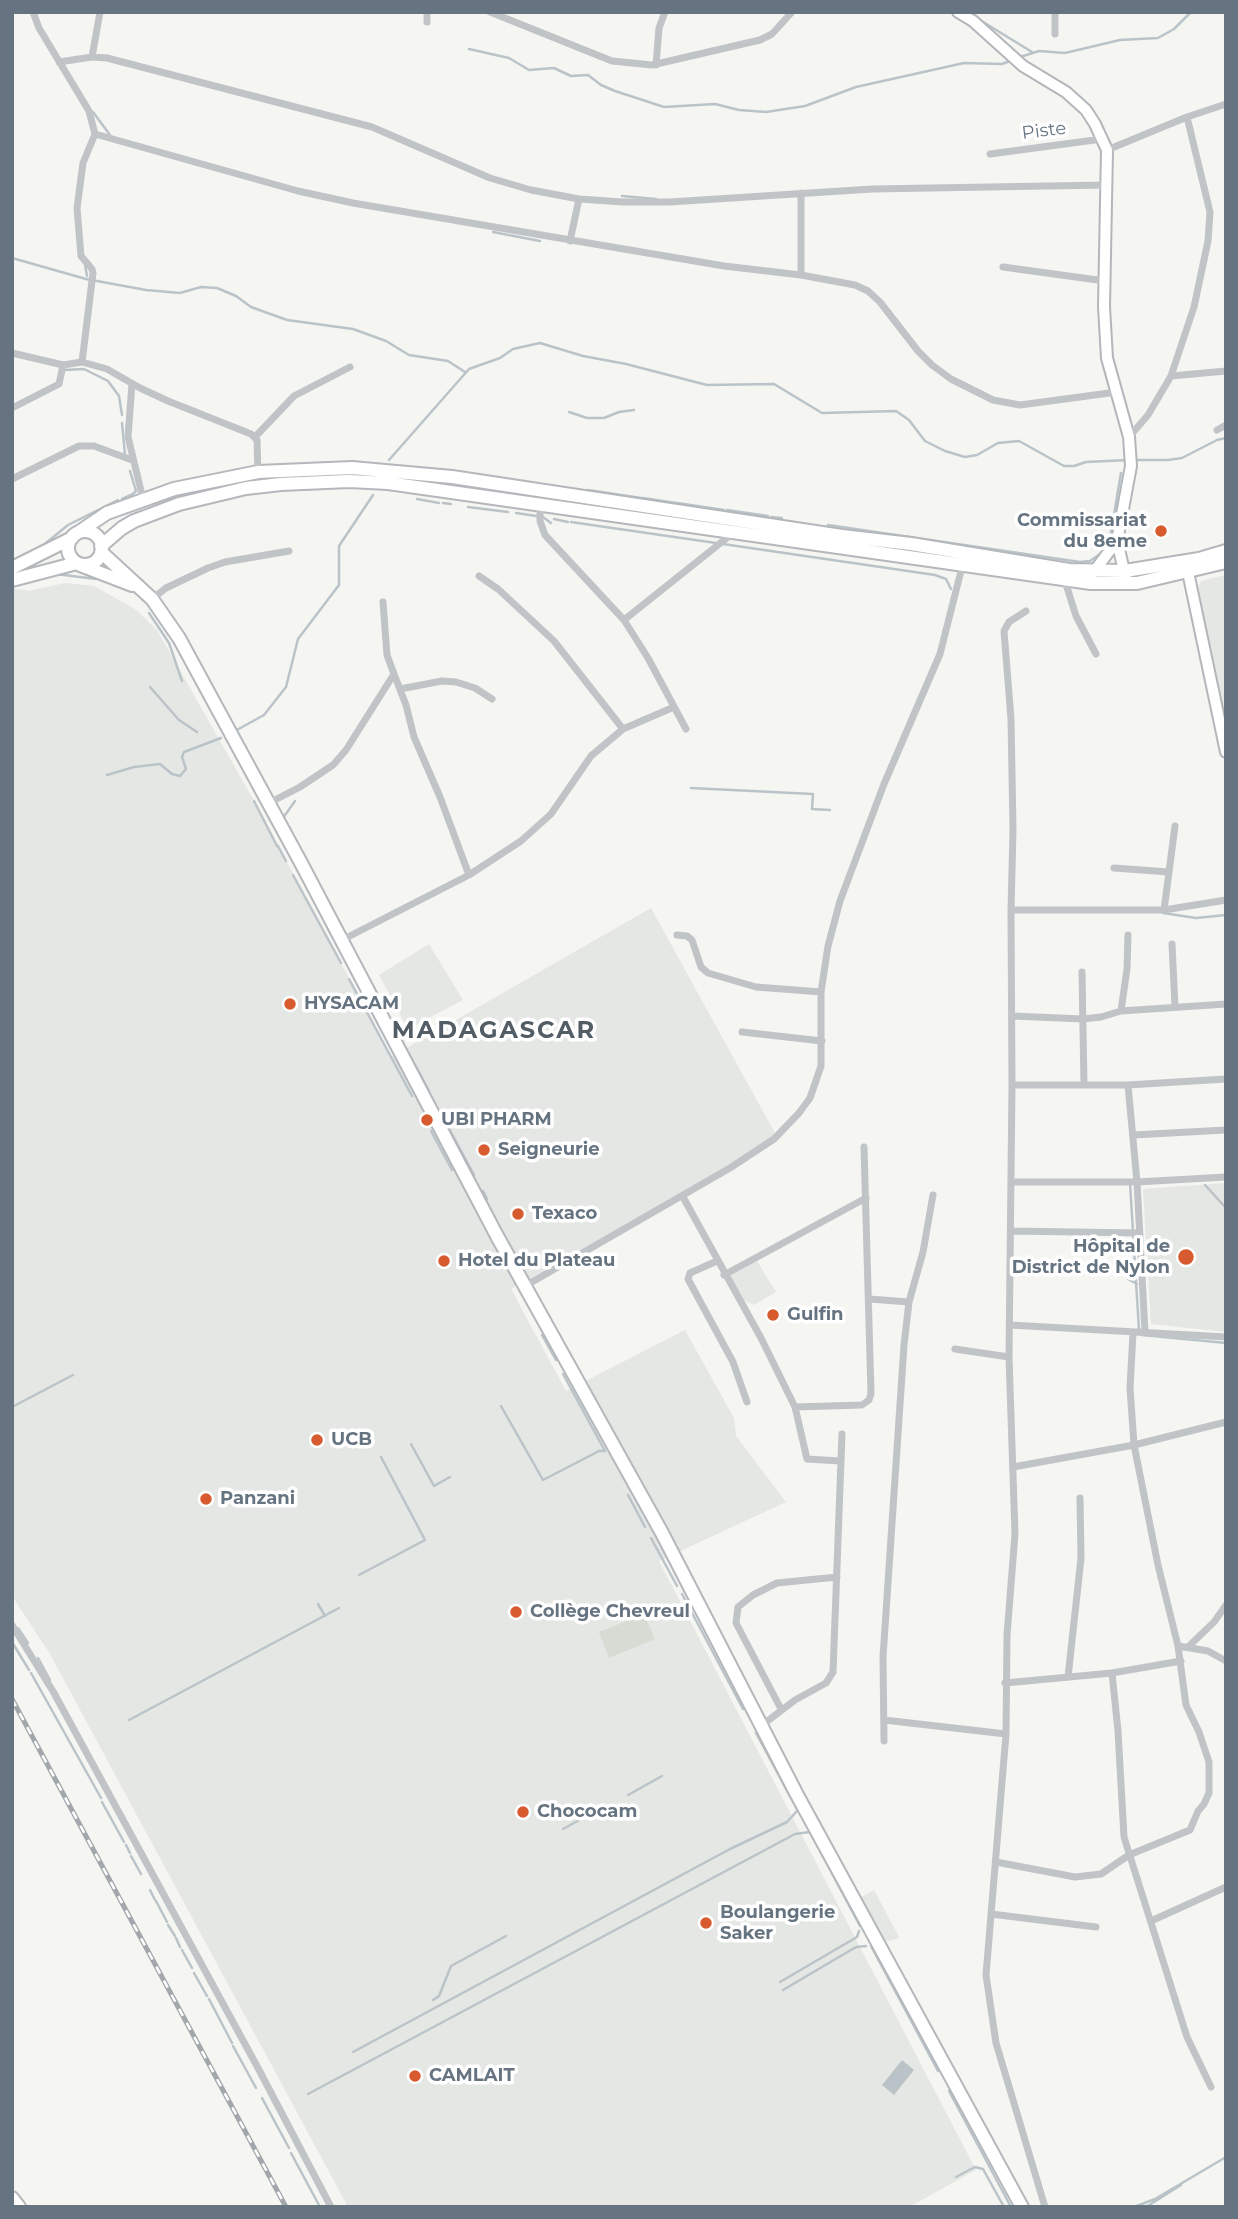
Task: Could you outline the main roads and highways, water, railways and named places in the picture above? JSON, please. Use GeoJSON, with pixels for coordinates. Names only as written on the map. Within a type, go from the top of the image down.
{"type":"FeatureCollection","features":[{"type":"Feature","properties":{"kind":"main road"},"geometry":{"type":"LineString","coordinates":[[101,549],[122,528],[134,521],[179,504],[246,488],[349,481],[388,482],[734,532],[963,559],[1065,581],[1091,577],[1116,541],[1131,466],[1129,438],[1107,358],[1104,307],[1105,145],[1086,110],[1066,92],[1023,66],[973,21],[958,12]]}},
{"type":"Feature","properties":{"kind":"main road"},"geometry":{"type":"LineString","coordinates":[[141,588],[78,564],[68,552],[74,536],[107,513],[174,489],[258,472],[352,468],[453,477],[1091,577],[1188,572],[1226,562]]}},
{"type":"Feature","properties":{"kind":"main road"},"geometry":{"type":"LineString","coordinates":[[174,489],[179,504]]}},
{"type":"Feature","properties":{"kind":"main road"},"geometry":{"type":"LineString","coordinates":[[12,568],[81,532],[92,533],[100,541],[99,557],[91,564],[78,564],[12,580]]}},
{"type":"Feature","properties":{"kind":"main road"},"geometry":{"type":"LineString","coordinates":[[1116,541],[1126,577]]}},
{"type":"Feature","properties":{"kind":"main road"},"geometry":{"type":"LineString","coordinates":[[101,549],[152,599],[179,638],[1022,2207]]}},
{"type":"Feature","properties":{"kind":"main road"},"geometry":{"type":"LineString","coordinates":[[1126,577],[1226,551]]}},
{"type":"Feature","properties":{"kind":"main road"},"geometry":{"type":"LineString","coordinates":[[1188,572],[1226,752]]}},
{"type":"Feature","properties":{"kind":"main road"},"geometry":{"type":"LineString","coordinates":[[12,2198],[19,2207]]}},
{"type":"Feature","properties":{"kind":"waterway"},"geometry":{"type":"LineString","coordinates":[[1020,57],[1039,51],[1065,53],[1120,40],[1158,38],[1174,29],[1191,12]]}},
{"type":"Feature","properties":{"kind":"waterway"},"geometry":{"type":"LineString","coordinates":[[975,17],[1032,52]]}},
{"type":"Feature","properties":{"kind":"waterway"},"geometry":{"type":"LineString","coordinates":[[469,49],[509,58],[529,70],[554,68],[571,76],[588,75],[615,91],[664,107],[715,104],[739,110],[766,112],[805,106],[856,87],[964,63],[1002,64],[1010,61]]}},
{"type":"Feature","properties":{"kind":"waterway"},"geometry":{"type":"LineString","coordinates":[[93,112],[110,135]]}},
{"type":"Feature","properties":{"kind":"waterway"},"geometry":{"type":"LineString","coordinates":[[622,196],[656,199]]}},
{"type":"Feature","properties":{"kind":"waterway"},"geometry":{"type":"LineString","coordinates":[[493,232],[540,241]]}},
{"type":"Feature","properties":{"kind":"waterway"},"geometry":{"type":"LineString","coordinates":[[12,258],[86,279],[146,290],[180,293],[201,287],[217,288],[236,296],[251,307],[287,320],[353,329],[386,341],[409,355],[448,361],[465,372]]}},
{"type":"Feature","properties":{"kind":"waterway"},"geometry":{"type":"LineString","coordinates":[[85,265],[87,276]]}},
{"type":"Feature","properties":{"kind":"waterway"},"geometry":{"type":"LineString","coordinates":[[389,460],[469,369],[500,358],[513,349],[540,343],[583,356],[707,385],[774,384],[822,413],[896,411],[909,420],[925,441],[965,457],[977,455],[998,443],[1019,441],[1064,466],[1128,460]]}},
{"type":"Feature","properties":{"kind":"waterway"},"geometry":{"type":"LineString","coordinates":[[65,370],[84,369],[108,381],[119,396],[122,415]]}},
{"type":"Feature","properties":{"kind":"waterway"},"geometry":{"type":"LineString","coordinates":[[569,412],[587,418],[604,418],[634,410]]}},
{"type":"Feature","properties":{"kind":"waterway"},"geometry":{"type":"LineString","coordinates":[[122,423],[125,455]]}},
{"type":"Feature","properties":{"kind":"waterway"},"geometry":{"type":"LineString","coordinates":[[1134,460],[1182,458],[1226,438]]}},
{"type":"Feature","properties":{"kind":"waterway"},"geometry":{"type":"LineString","coordinates":[[122,499],[136,491],[130,471]]}},
{"type":"Feature","properties":{"kind":"waterway"},"geometry":{"type":"LineString","coordinates":[[1109,544],[1121,473]]}},
{"type":"Feature","properties":{"kind":"waterway"},"geometry":{"type":"LineString","coordinates":[[588,490],[641,498]]}},
{"type":"Feature","properties":{"kind":"waterway"},"geometry":{"type":"LineString","coordinates":[[235,731],[264,715],[286,687],[298,639],[339,585],[339,546],[373,495]]}},
{"type":"Feature","properties":{"kind":"waterway"},"geometry":{"type":"LineString","coordinates":[[643,498],[676,503]]}},
{"type":"Feature","properties":{"kind":"waterway"},"geometry":{"type":"LineString","coordinates":[[417,499],[439,503]]}},
{"type":"Feature","properties":{"kind":"waterway"},"geometry":{"type":"LineString","coordinates":[[41,547],[68,525],[118,500]]}},
{"type":"Feature","properties":{"kind":"waterway"},"geometry":{"type":"LineString","coordinates":[[443,503],[451,504]]}},
{"type":"Feature","properties":{"kind":"waterway"},"geometry":{"type":"LineString","coordinates":[[677,503],[724,510]]}},
{"type":"Feature","properties":{"kind":"waterway"},"geometry":{"type":"LineString","coordinates":[[468,507],[508,512]]}},
{"type":"Feature","properties":{"kind":"waterway"},"geometry":{"type":"LineString","coordinates":[[727,510],[768,516]]}},
{"type":"Feature","properties":{"kind":"waterway"},"geometry":{"type":"LineString","coordinates":[[516,513],[543,517],[551,523]]}},
{"type":"Feature","properties":{"kind":"waterway"},"geometry":{"type":"LineString","coordinates":[[771,517],[782,518]]}},
{"type":"Feature","properties":{"kind":"waterway"},"geometry":{"type":"LineString","coordinates":[[554,519],[568,522]]}},
{"type":"Feature","properties":{"kind":"waterway"},"geometry":{"type":"LineString","coordinates":[[571,522],[716,543]]}},
{"type":"Feature","properties":{"kind":"waterway"},"geometry":{"type":"LineString","coordinates":[[828,525],[1080,562],[1090,561],[1103,552]]}},
{"type":"Feature","properties":{"kind":"waterway"},"geometry":{"type":"LineString","coordinates":[[723,544],[935,575],[946,579],[951,589]]}},
{"type":"Feature","properties":{"kind":"waterway"},"geometry":{"type":"LineString","coordinates":[[56,574],[96,579]]}},
{"type":"Feature","properties":{"kind":"waterway"},"geometry":{"type":"LineString","coordinates":[[137,577],[143,581]]}},
{"type":"Feature","properties":{"kind":"waterway"},"geometry":{"type":"LineString","coordinates":[[149,613],[169,643],[182,681]]}},
{"type":"Feature","properties":{"kind":"waterway"},"geometry":{"type":"LineString","coordinates":[[150,687],[179,720],[197,732]]}},
{"type":"Feature","properties":{"kind":"waterway"},"geometry":{"type":"LineString","coordinates":[[107,775],[134,767],[160,764],[172,774],[180,776],[186,769],[182,757],[184,752],[221,738]]}},
{"type":"Feature","properties":{"kind":"waterway"},"geometry":{"type":"LineString","coordinates":[[691,788],[813,794],[812,809],[830,810]]}},
{"type":"Feature","properties":{"kind":"waterway"},"geometry":{"type":"LineString","coordinates":[[254,801],[277,846]]}},
{"type":"Feature","properties":{"kind":"waterway"},"geometry":{"type":"LineString","coordinates":[[283,818],[295,801]]}},
{"type":"Feature","properties":{"kind":"waterway"},"geometry":{"type":"LineString","coordinates":[[278,846],[286,861]]}},
{"type":"Feature","properties":{"kind":"waterway"},"geometry":{"type":"LineString","coordinates":[[293,875],[341,963]]}},
{"type":"Feature","properties":{"kind":"waterway"},"geometry":{"type":"LineString","coordinates":[[1163,913],[1196,918],[1226,915]]}},
{"type":"Feature","properties":{"kind":"waterway"},"geometry":{"type":"LineString","coordinates":[[349,979],[412,1096]]}},
{"type":"Feature","properties":{"kind":"waterway"},"geometry":{"type":"LineString","coordinates":[[382,1004],[429,1091]]}},
{"type":"Feature","properties":{"kind":"waterway"},"geometry":{"type":"LineString","coordinates":[[446,1123],[474,1175]]}},
{"type":"Feature","properties":{"kind":"waterway"},"geometry":{"type":"LineString","coordinates":[[431,1131],[452,1170]]}},
{"type":"Feature","properties":{"kind":"waterway"},"geometry":{"type":"LineString","coordinates":[[1130,1183],[1139,1330]]}},
{"type":"Feature","properties":{"kind":"waterway"},"geometry":{"type":"LineString","coordinates":[[1205,1185],[1226,1208]]}},
{"type":"Feature","properties":{"kind":"waterway"},"geometry":{"type":"LineString","coordinates":[[483,1191],[487,1199]]}},
{"type":"Feature","properties":{"kind":"waterway"},"geometry":{"type":"LineString","coordinates":[[1128,1279],[1137,1284]]}},
{"type":"Feature","properties":{"kind":"waterway"},"geometry":{"type":"LineString","coordinates":[[542,1335],[556,1360]]}},
{"type":"Feature","properties":{"kind":"waterway"},"geometry":{"type":"LineString","coordinates":[[1142,1335],[1226,1343]]}},
{"type":"Feature","properties":{"kind":"waterway"},"geometry":{"type":"LineString","coordinates":[[501,1406],[543,1480],[599,1451],[605,1451],[563,1374]]}},
{"type":"Feature","properties":{"kind":"waterway"},"geometry":{"type":"LineString","coordinates":[[12,1407],[73,1375]]}},
{"type":"Feature","properties":{"kind":"waterway"},"geometry":{"type":"LineString","coordinates":[[411,1444],[434,1486],[450,1477]]}},
{"type":"Feature","properties":{"kind":"waterway"},"geometry":{"type":"LineString","coordinates":[[359,1575],[425,1540],[381,1457]]}},
{"type":"Feature","properties":{"kind":"waterway"},"geometry":{"type":"LineString","coordinates":[[628,1495],[645,1527]]}},
{"type":"Feature","properties":{"kind":"waterway"},"geometry":{"type":"LineString","coordinates":[[651,1538],[677,1586]]}},
{"type":"Feature","properties":{"kind":"waterway"},"geometry":{"type":"LineString","coordinates":[[682,1594],[743,1709]]}},
{"type":"Feature","properties":{"kind":"waterway"},"geometry":{"type":"LineString","coordinates":[[318,1604],[325,1616]]}},
{"type":"Feature","properties":{"kind":"waterway"},"geometry":{"type":"LineString","coordinates":[[129,1720],[339,1608]]}},
{"type":"Feature","properties":{"kind":"waterway"},"geometry":{"type":"LineString","coordinates":[[18,1628],[28,1643]]}},
{"type":"Feature","properties":{"kind":"waterway"},"geometry":{"type":"LineString","coordinates":[[12,1642],[29,1670]]}},
{"type":"Feature","properties":{"kind":"waterway"},"geometry":{"type":"LineString","coordinates":[[38,1658],[50,1680]]}},
{"type":"Feature","properties":{"kind":"waterway"},"geometry":{"type":"LineString","coordinates":[[31,1673],[101,1798]]}},
{"type":"Feature","properties":{"kind":"waterway"},"geometry":{"type":"LineString","coordinates":[[756,1733],[797,1809]]}},
{"type":"Feature","properties":{"kind":"waterway"},"geometry":{"type":"LineString","coordinates":[[790,1768],[795,1778]]}},
{"type":"Feature","properties":{"kind":"waterway"},"geometry":{"type":"LineString","coordinates":[[628,1795],[662,1776]]}},
{"type":"Feature","properties":{"kind":"waterway"},"geometry":{"type":"LineString","coordinates":[[798,1783],[812,1810]]}},
{"type":"Feature","properties":{"kind":"waterway"},"geometry":{"type":"LineString","coordinates":[[102,1802],[124,1842]]}},
{"type":"Feature","properties":{"kind":"waterway"},"geometry":{"type":"LineString","coordinates":[[586,1817],[603,1808]]}},
{"type":"Feature","properties":{"kind":"waterway"},"geometry":{"type":"LineString","coordinates":[[353,2052],[730,1849],[787,1822],[797,1811]]}},
{"type":"Feature","properties":{"kind":"waterway"},"geometry":{"type":"LineString","coordinates":[[815,1814],[839,1860]]}},
{"type":"Feature","properties":{"kind":"waterway"},"geometry":{"type":"LineString","coordinates":[[563,1829],[583,1818]]}},
{"type":"Feature","properties":{"kind":"waterway"},"geometry":{"type":"LineString","coordinates":[[308,2094],[795,1834],[810,1832],[860,1926]]}},
{"type":"Feature","properties":{"kind":"waterway"},"geometry":{"type":"LineString","coordinates":[[126,1845],[130,1853]]}},
{"type":"Feature","properties":{"kind":"waterway"},"geometry":{"type":"LineString","coordinates":[[131,1856],[141,1874]]}},
{"type":"Feature","properties":{"kind":"waterway"},"geometry":{"type":"LineString","coordinates":[[848,1875],[853,1884]]}},
{"type":"Feature","properties":{"kind":"waterway"},"geometry":{"type":"LineString","coordinates":[[150,1890],[155,1900]]}},
{"type":"Feature","properties":{"kind":"waterway"},"geometry":{"type":"LineString","coordinates":[[156,1901],[167,1922]]}},
{"type":"Feature","properties":{"kind":"waterway"},"geometry":{"type":"LineString","coordinates":[[168,1925],[175,1936]]}},
{"type":"Feature","properties":{"kind":"waterway"},"geometry":{"type":"LineString","coordinates":[[780,1982],[857,1937],[859,1931]]}},
{"type":"Feature","properties":{"kind":"waterway"},"geometry":{"type":"LineString","coordinates":[[433,2000],[439,1996],[451,1966],[506,1936]]}},
{"type":"Feature","properties":{"kind":"waterway"},"geometry":{"type":"LineString","coordinates":[[176,1938],[180,1947]]}},
{"type":"Feature","properties":{"kind":"waterway"},"geometry":{"type":"LineString","coordinates":[[783,1990],[856,1947],[866,1946]]}},
{"type":"Feature","properties":{"kind":"waterway"},"geometry":{"type":"LineString","coordinates":[[871,1946],[938,2071]]}},
{"type":"Feature","properties":{"kind":"waterway"},"geometry":{"type":"LineString","coordinates":[[182,1950],[192,1968]]}},
{"type":"Feature","properties":{"kind":"waterway"},"geometry":{"type":"LineString","coordinates":[[194,1973],[207,1996]]}},
{"type":"Feature","properties":{"kind":"waterway"},"geometry":{"type":"LineString","coordinates":[[209,1999],[232,2043]]}},
{"type":"Feature","properties":{"kind":"waterway"},"geometry":{"type":"LineString","coordinates":[[233,2046],[256,2088]]}},
{"type":"Feature","properties":{"kind":"waterway"},"geometry":{"type":"LineString","coordinates":[[949,2091],[1011,2207]]}},
{"type":"Feature","properties":{"kind":"waterway"},"geometry":{"type":"LineString","coordinates":[[262,2098],[289,2148]]}},
{"type":"Feature","properties":{"kind":"waterway"},"geometry":{"type":"LineString","coordinates":[[291,2153],[320,2207]]}},
{"type":"Feature","properties":{"kind":"waterway"},"geometry":{"type":"LineString","coordinates":[[1134,2207],[1155,2199],[1226,2157]]}},
{"type":"Feature","properties":{"kind":"waterway"},"geometry":{"type":"LineString","coordinates":[[956,2177],[975,2167],[983,2169],[1004,2207]]}},
{"type":"Feature","properties":{"kind":"waterway"},"geometry":{"type":"LineString","coordinates":[[1146,2207],[1181,2185]]}},
{"type":"Feature","properties":{"kind":"railway"},"geometry":{"type":"LineString","coordinates":[[12,1699],[286,2207]]}},
{"type":"Feature","properties":{"kind":"place","name":"Commissariat du 8eme"},"geometry":{"type":"Point","coordinates":[1161,531]}},
{"type":"Feature","properties":{"kind":"place","name":"HYSACAM"},"geometry":{"type":"Point","coordinates":[290,1004]}},
{"type":"Feature","properties":{"kind":"place","name":"UBI PHARM"},"geometry":{"type":"Point","coordinates":[427,1120]}},
{"type":"Feature","properties":{"kind":"place","name":"Seigneurie"},"geometry":{"type":"Point","coordinates":[484,1150]}},
{"type":"Feature","properties":{"kind":"place","name":"Texaco"},"geometry":{"type":"Point","coordinates":[518,1214]}},
{"type":"Feature","properties":{"kind":"place","name":"Hôpital de District de Nylon"},"geometry":{"type":"Point","coordinates":[1186,1257]}},
{"type":"Feature","properties":{"kind":"place","name":"Hotel du Plateau"},"geometry":{"type":"Point","coordinates":[444,1261]}},
{"type":"Feature","properties":{"kind":"place","name":"Gulfin"},"geometry":{"type":"Point","coordinates":[773,1315]}},
{"type":"Feature","properties":{"kind":"place","name":"UCB"},"geometry":{"type":"Point","coordinates":[317,1440]}},
{"type":"Feature","properties":{"kind":"place","name":"Panzani"},"geometry":{"type":"Point","coordinates":[206,1499]}},
{"type":"Feature","properties":{"kind":"place","name":"Collège Chevreul"},"geometry":{"type":"Point","coordinates":[516,1612]}},
{"type":"Feature","properties":{"kind":"place","name":"Chococam"},"geometry":{"type":"Point","coordinates":[523,1812]}},
{"type":"Feature","properties":{"kind":"place","name":"Boulangerie Saker"},"geometry":{"type":"Point","coordinates":[706,1923]}},
{"type":"Feature","properties":{"kind":"place","name":"CAMLAIT"},"geometry":{"type":"Point","coordinates":[415,2076]}},
{"type":"Feature","properties":{"kind":"district","name":"MADAGASCAR"},"geometry":{"type":"Point","coordinates":[494,1031]}}]}
